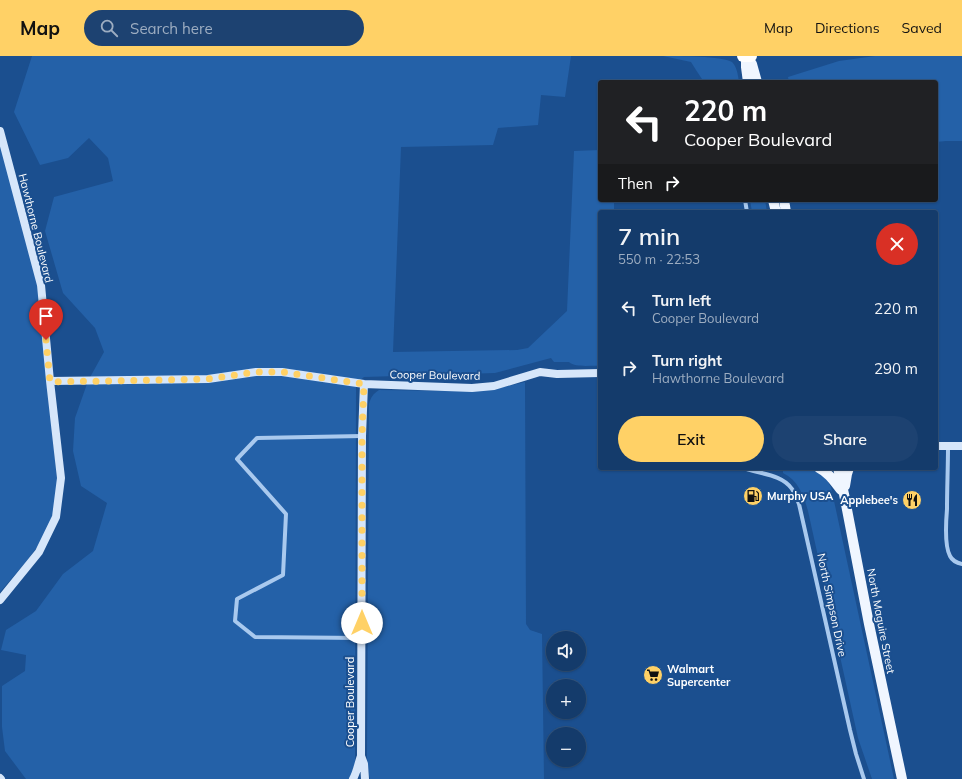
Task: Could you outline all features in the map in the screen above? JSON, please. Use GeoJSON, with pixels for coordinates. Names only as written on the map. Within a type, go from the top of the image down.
{"type":"FeatureCollection","features":[{"type":"Feature","properties":{"kind":"main road"},"geometry":{"type":"LineString","coordinates":[[747,56],[746,67],[748,80]]}},
{"type":"Feature","properties":{"kind":"main road"},"geometry":{"type":"LineString","coordinates":[[747,56],[752,64],[756,80]]}},
{"type":"Feature","properties":{"kind":"main road"},"geometry":{"type":"LineString","coordinates":[[823,470],[831,477],[844,494]]}},
{"type":"Feature","properties":{"kind":"main road","name":"North Maguire Street"},"geometry":{"type":"LineString","coordinates":[[838,470],[902,779]]}},
{"type":"Feature","properties":{"kind":"main road"},"geometry":{"type":"LineString","coordinates":[[844,494],[848,470]]}},
{"type":"Feature","properties":{"kind":"street","name":"Hawthorne Boulevard"},"geometry":{"type":"LineString","coordinates":[[0,131],[41,285],[61,478],[56,517],[39,552],[0,600]]}},
{"type":"Feature","properties":{"kind":"street","name":"Cooper Boulevard"},"geometry":{"type":"LineString","coordinates":[[50,382],[208,379],[256,372],[282,372],[364,384],[472,388],[494,386],[540,372],[557,374],[598,373]]}},
{"type":"Feature","properties":{"kind":"street","name":"Cooper Boulevard"},"geometry":{"type":"LineString","coordinates":[[364,384],[362,436],[361,756],[364,764],[365,779]]}},
{"type":"Feature","properties":{"kind":"street"},"geometry":{"type":"LineString","coordinates":[[362,436],[257,438],[237,459],[286,514],[284,575],[237,600],[235,621],[255,637],[362,638]]}},
{"type":"Feature","properties":{"kind":"street"},"geometry":{"type":"LineString","coordinates":[[938,446],[962,446]]}},
{"type":"Feature","properties":{"kind":"street"},"geometry":{"type":"LineString","coordinates":[[948,447],[946,527],[948,549],[950,556],[954,561],[962,564]]}},
{"type":"Feature","properties":{"kind":"street","name":"North Simpson Drive"},"geometry":{"type":"LineString","coordinates":[[750,470],[778,477],[792,489],[799,504],[850,730],[864,779]]}},
{"type":"Feature","properties":{"kind":"street","name":"Cooper Boulevard"},"geometry":{"type":"LineString","coordinates":[[353,779],[361,756]]}},
{"type":"Feature","properties":{"kind":"shaded area"},"geometry":{"type":"Polygon","coordinates":[[[32,56],[571,56],[565,97],[541,95],[538,125],[498,128],[493,145],[401,147],[393,352],[517,350],[528,348],[567,311],[574,151],[598,150],[598,202],[614,202],[614,210],[598,210],[598,366],[580,366],[569,362],[554,362],[551,358],[495,373],[364,377],[356,386],[355,763],[350,779],[26,779],[5,751],[2,727],[2,686],[25,671],[26,655],[1,650],[6,630],[36,611],[63,574],[93,551],[107,503],[81,486],[73,451],[75,418],[88,381],[104,352],[95,328],[63,293],[45,231],[54,197],[113,181],[108,158],[89,138],[68,158],[40,165],[14,112],[32,56]]]}},
{"type":"Feature","properties":{"kind":"shaded area"},"geometry":{"type":"Polygon","coordinates":[[[663,56],[699,57],[727,60],[732,62],[735,66],[739,80],[703,80],[691,62],[663,56]]]}},
{"type":"Feature","properties":{"kind":"shaded area"},"geometry":{"type":"Polygon","coordinates":[[[875,56],[962,56],[962,141],[938,142],[938,80],[789,80],[788,77],[839,61],[875,56]]]}},
{"type":"Feature","properties":{"kind":"shaded area"},"geometry":{"type":"Polygon","coordinates":[[[0,128],[40,296],[58,492],[50,526],[41,542],[0,592],[0,128]]]}},
{"type":"Feature","properties":{"kind":"shaded area"},"geometry":{"type":"Polygon","coordinates":[[[750,202],[765,202],[767,210],[752,210],[750,202]]]}},
{"type":"Feature","properties":{"kind":"shaded area"},"geometry":{"type":"Polygon","coordinates":[[[525,382],[526,624],[530,630],[542,634],[544,779],[370,779],[367,758],[369,404],[374,394],[379,390],[454,391],[504,387],[525,382]]]}},
{"type":"Feature","properties":{"kind":"shaded area"},"geometry":{"type":"Polygon","coordinates":[[[783,470],[815,470],[824,476],[831,487],[894,779],[872,779],[858,738],[808,511],[800,489],[793,480],[783,473],[783,470]]]}},
{"type":"Feature","properties":{"kind":"place","name":"Murphy USA"},"geometry":{"type":"Point","coordinates":[753,496]}},
{"type":"Feature","properties":{"kind":"place","name":"Applebee's"},"geometry":{"type":"Point","coordinates":[912,500]}},
{"type":"Feature","properties":{"kind":"place","name":"Walmart Supercenter"},"geometry":{"type":"Point","coordinates":[653,675]}},
{"type":"Feature","properties":{"kind":"route"},"geometry":{"type":"LineString","coordinates":[[46,340],[50,382],[208,379],[256,372],[282,372],[364,384],[362,436],[362,623]]}}]}
